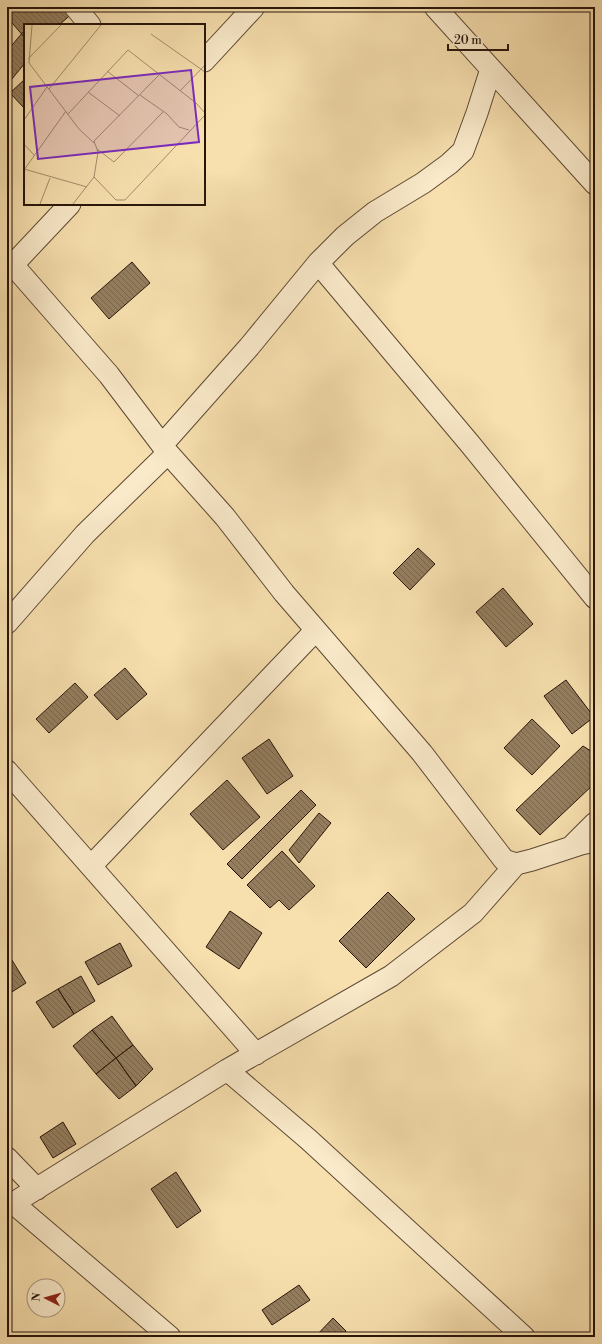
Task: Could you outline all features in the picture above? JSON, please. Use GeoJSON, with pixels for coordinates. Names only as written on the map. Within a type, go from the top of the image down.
{"type":"FeatureCollection","features":[{"type":"Feature","properties":{"kind":"street"},"geometry":{"type":"LineString","coordinates":[[75,7],[89,24]]}},
{"type":"Feature","properties":{"kind":"street"},"geometry":{"type":"LineString","coordinates":[[205,60],[254,7]]}},
{"type":"Feature","properties":{"kind":"street"},"geometry":{"type":"LineString","coordinates":[[435,7],[595,184]]}},
{"type":"Feature","properties":{"kind":"street"},"geometry":{"type":"LineString","coordinates":[[7,623],[85,534],[165,449],[318,263],[345,236],[375,212],[423,183],[457,158],[464,150],[491,69]]}},
{"type":"Feature","properties":{"kind":"street"},"geometry":{"type":"LineString","coordinates":[[69,205],[10,268],[109,375],[165,449],[224,517],[284,593],[422,752],[504,860],[516,864],[572,846],[595,841]]}},
{"type":"Feature","properties":{"kind":"street"},"geometry":{"type":"LineString","coordinates":[[318,263],[460,432],[595,598]]}},
{"type":"Feature","properties":{"kind":"street"},"geometry":{"type":"LineString","coordinates":[[91,866],[316,630]]}},
{"type":"Feature","properties":{"kind":"street"},"geometry":{"type":"LineString","coordinates":[[7,771],[256,1054]]}},
{"type":"Feature","properties":{"kind":"street"},"geometry":{"type":"LineString","coordinates":[[572,846],[595,823]]}},
{"type":"Feature","properties":{"kind":"street"},"geometry":{"type":"LineString","coordinates":[[170,1337],[10,1205],[227,1070],[391,976],[473,913],[516,864]]}},
{"type":"Feature","properties":{"kind":"street"},"geometry":{"type":"LineString","coordinates":[[227,1070],[308,1139],[524,1337]]}},
{"type":"Feature","properties":{"kind":"street"},"geometry":{"type":"LineString","coordinates":[[7,1158],[36,1188]]}},
{"type":"Feature","properties":{"kind":"building"},"geometry":{"type":"Polygon","coordinates":[[[7,7],[37,7],[39,9],[41,7],[73,7],[76,10],[60,24],[24,24],[24,37],[7,17],[7,7]]]}},
{"type":"Feature","properties":{"kind":"building"},"geometry":{"type":"Polygon","coordinates":[[[23,32],[24,64],[7,85],[7,51],[23,32]]]}},
{"type":"Feature","properties":{"kind":"building"},"geometry":{"type":"Polygon","coordinates":[[[24,80],[24,108],[10,93],[24,80]]]}},
{"type":"Feature","properties":{"kind":"building"},"geometry":{"type":"Polygon","coordinates":[[[132,262],[150,283],[109,319],[91,298],[132,262]]]}},
{"type":"Feature","properties":{"kind":"building"},"geometry":{"type":"Polygon","coordinates":[[[418,548],[435,564],[410,590],[393,573],[418,548]]]}},
{"type":"Feature","properties":{"kind":"building"},"geometry":{"type":"Polygon","coordinates":[[[503,588],[533,624],[506,647],[476,612],[503,588]]]}},
{"type":"Feature","properties":{"kind":"building"},"geometry":{"type":"Polygon","coordinates":[[[125,668],[147,694],[117,720],[94,695],[125,668]]]}},
{"type":"Feature","properties":{"kind":"building"},"geometry":{"type":"Polygon","coordinates":[[[566,680],[594,717],[572,734],[544,696],[566,680]]]}},
{"type":"Feature","properties":{"kind":"building"},"geometry":{"type":"Polygon","coordinates":[[[75,683],[88,697],[49,733],[36,719],[75,683]]]}},
{"type":"Feature","properties":{"kind":"building"},"geometry":{"type":"Polygon","coordinates":[[[532,719],[560,746],[532,775],[504,748],[532,719]]]}},
{"type":"Feature","properties":{"kind":"building"},"geometry":{"type":"Polygon","coordinates":[[[269,739],[293,776],[267,794],[242,758],[269,739]]]}},
{"type":"Feature","properties":{"kind":"building"},"geometry":{"type":"Polygon","coordinates":[[[583,746],[594,753],[595,783],[540,835],[516,810],[583,746]]]}},
{"type":"Feature","properties":{"kind":"building"},"geometry":{"type":"Polygon","coordinates":[[[227,780],[260,817],[223,850],[190,814],[227,780]]]}},
{"type":"Feature","properties":{"kind":"building"},"geometry":{"type":"Polygon","coordinates":[[[301,790],[316,805],[242,879],[227,864],[301,790]]]}},
{"type":"Feature","properties":{"kind":"building"},"geometry":{"type":"Polygon","coordinates":[[[319,813],[331,823],[299,863],[289,850],[319,813]]]}},
{"type":"Feature","properties":{"kind":"building"},"geometry":{"type":"Polygon","coordinates":[[[282,851],[315,886],[289,910],[279,900],[270,908],[247,885],[282,851]]]}},
{"type":"Feature","properties":{"kind":"building"},"geometry":{"type":"Polygon","coordinates":[[[388,892],[415,919],[366,968],[339,941],[388,892]]]}},
{"type":"Feature","properties":{"kind":"building"},"geometry":{"type":"Polygon","coordinates":[[[230,911],[262,933],[239,969],[206,947],[230,911]]]}},
{"type":"Feature","properties":{"kind":"building"},"geometry":{"type":"Polygon","coordinates":[[[120,943],[132,966],[98,985],[85,962],[120,943]]]}},
{"type":"Feature","properties":{"kind":"building"},"geometry":{"type":"Polygon","coordinates":[[[7,952],[26,983],[7,995],[7,952]]]}},
{"type":"Feature","properties":{"kind":"building"},"geometry":{"type":"Polygon","coordinates":[[[81,976],[95,1001],[74,1014],[58,989],[81,976]]]}},
{"type":"Feature","properties":{"kind":"building"},"geometry":{"type":"Polygon","coordinates":[[[58,989],[74,1014],[53,1028],[36,1002],[58,989]]]}},
{"type":"Feature","properties":{"kind":"building"},"geometry":{"type":"Polygon","coordinates":[[[112,1016],[133,1045],[116,1058],[92,1030],[112,1016]]]}},
{"type":"Feature","properties":{"kind":"building"},"geometry":{"type":"Polygon","coordinates":[[[92,1030],[116,1058],[96,1074],[73,1046],[92,1030]]]}},
{"type":"Feature","properties":{"kind":"building"},"geometry":{"type":"Polygon","coordinates":[[[133,1045],[153,1069],[136,1086],[116,1058],[133,1045]]]}},
{"type":"Feature","properties":{"kind":"building"},"geometry":{"type":"Polygon","coordinates":[[[116,1058],[136,1086],[119,1099],[96,1074],[116,1058]]]}},
{"type":"Feature","properties":{"kind":"building"},"geometry":{"type":"Polygon","coordinates":[[[63,1122],[76,1144],[53,1158],[40,1137],[63,1122]]]}},
{"type":"Feature","properties":{"kind":"building"},"geometry":{"type":"Polygon","coordinates":[[[176,1172],[201,1211],[177,1228],[151,1189],[176,1172]]]}},
{"type":"Feature","properties":{"kind":"building"},"geometry":{"type":"Polygon","coordinates":[[[299,1285],[310,1300],[272,1325],[262,1310],[299,1285]]]}},
{"type":"Feature","properties":{"kind":"building"},"geometry":{"type":"Polygon","coordinates":[[[333,1318],[346,1331],[340,1337],[315,1337],[333,1318]]]}}]}
